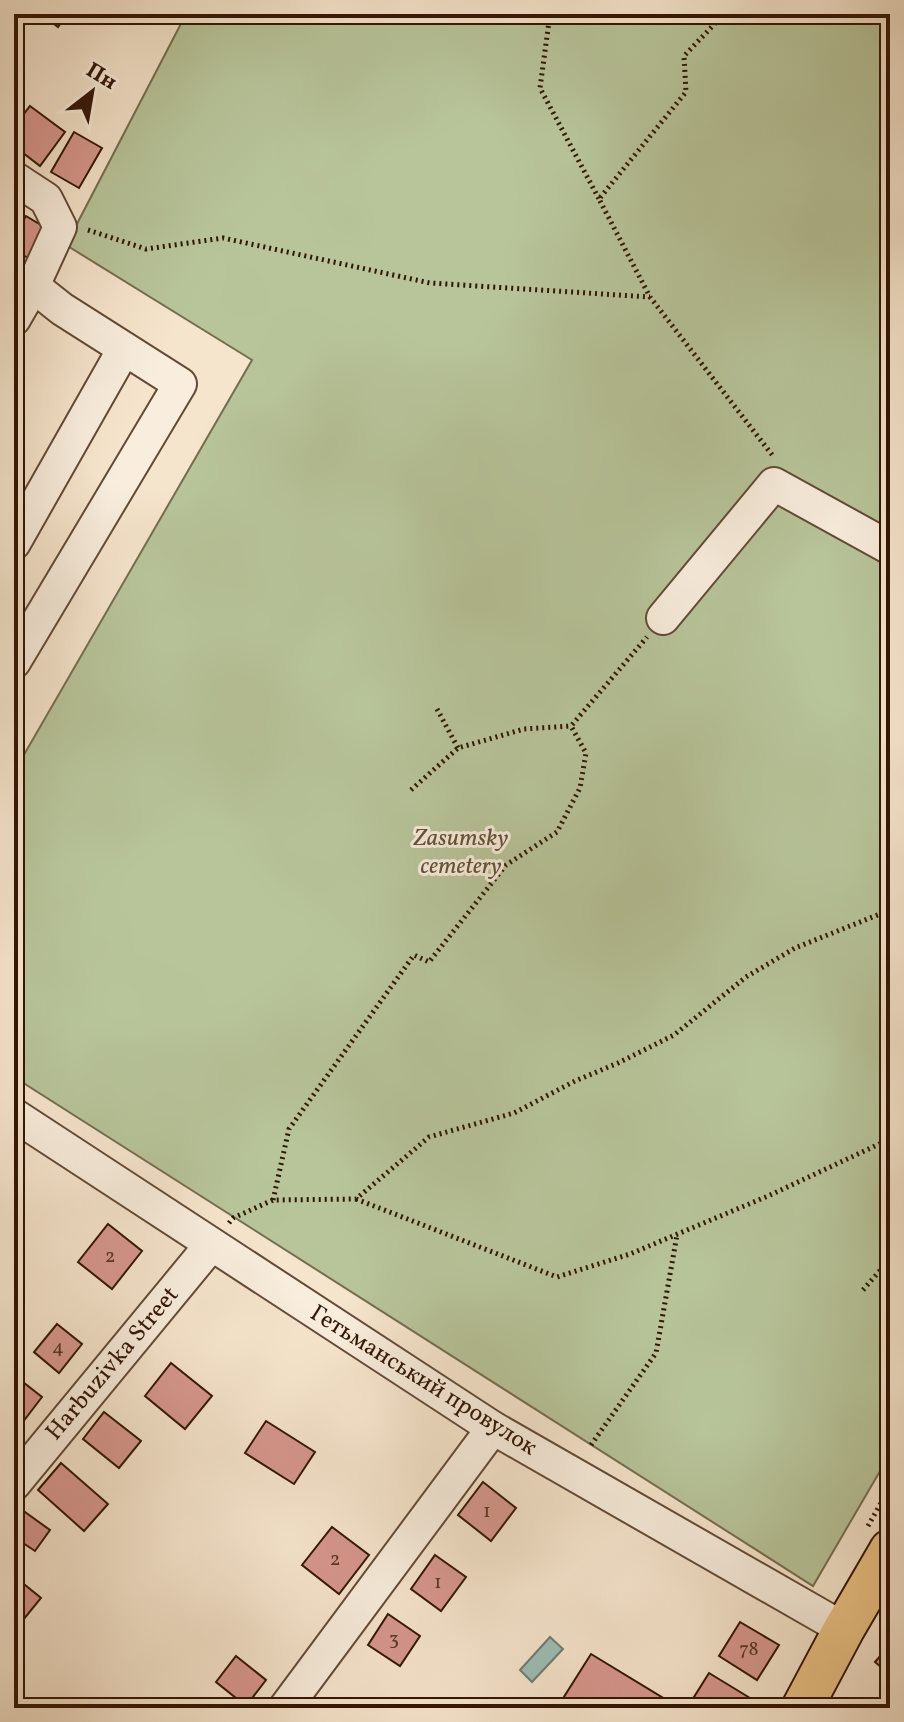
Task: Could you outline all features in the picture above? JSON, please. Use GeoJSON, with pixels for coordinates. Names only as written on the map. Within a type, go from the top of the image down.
{"type":"FeatureCollection","features":[{"type":"Feature","properties":{"kind":"main road"},"geometry":{"type":"LineString","coordinates":[[802,1708],[890,1550]]}},
{"type":"Feature","properties":{"kind":"street"},"geometry":{"type":"LineString","coordinates":[[14,178],[53,213],[33,286],[14,319]]}},
{"type":"Feature","properties":{"kind":"street"},"geometry":{"type":"LineString","coordinates":[[14,662],[180,384],[62,309],[33,286]]}},
{"type":"Feature","properties":{"kind":"street"},"geometry":{"type":"LineString","coordinates":[[14,543],[124,349]]}},
{"type":"Feature","properties":{"kind":"street"},"geometry":{"type":"LineString","coordinates":[[663,618],[774,484],[890,548]]}},
{"type":"Feature","properties":{"kind":"street","name":"Гетьманський провулок"},"geometry":{"type":"LineString","coordinates":[[14,1115],[493,1428],[844,1629]]}},
{"type":"Feature","properties":{"kind":"street","name":"Harbuzivka Street"},"geometry":{"type":"LineString","coordinates":[[14,1484],[211,1245]]}},
{"type":"Feature","properties":{"kind":"street"},"geometry":{"type":"LineString","coordinates":[[285,1708],[493,1428]]}},
{"type":"Feature","properties":{"kind":"path"},"geometry":{"type":"LineString","coordinates":[[550,14],[540,88],[650,297],[779,464],[774,484]]}},
{"type":"Feature","properties":{"kind":"path"},"geometry":{"type":"LineString","coordinates":[[599,199],[686,92],[684,56],[724,14]]}},
{"type":"Feature","properties":{"kind":"path"},"geometry":{"type":"LineString","coordinates":[[53,213],[76,226],[146,249],[223,238],[430,283],[650,297]]}},
{"type":"Feature","properties":{"kind":"path"},"geometry":{"type":"LineString","coordinates":[[411,790],[458,748],[524,729],[571,726],[663,618]]}},
{"type":"Feature","properties":{"kind":"path"},"geometry":{"type":"LineString","coordinates":[[437,709],[458,748]]}},
{"type":"Feature","properties":{"kind":"path"},"geometry":{"type":"LineString","coordinates":[[273,1200],[289,1129],[414,955],[429,962],[506,865],[557,832],[580,788],[586,753],[571,726]]}},
{"type":"Feature","properties":{"kind":"path"},"geometry":{"type":"LineString","coordinates":[[356,1199],[429,1137],[514,1113],[575,1081],[618,1063],[674,1035],[746,977],[795,948],[890,910]]}},
{"type":"Feature","properties":{"kind":"path"},"geometry":{"type":"LineString","coordinates":[[211,1245],[233,1218],[273,1200],[356,1199],[557,1277],[630,1254],[677,1235],[890,1139]]}},
{"type":"Feature","properties":{"kind":"path"},"geometry":{"type":"LineString","coordinates":[[591,1445],[656,1353],[677,1235]]}},
{"type":"Feature","properties":{"kind":"path"},"geometry":{"type":"LineString","coordinates":[[863,1290],[890,1259]]}},
{"type":"Feature","properties":{"kind":"green space","name":"Zasumsky cemetery"},"geometry":{"type":"Polygon","coordinates":[[[186,14],[890,14],[890,1454],[813,1586],[14,1077],[14,772],[252,360],[66,245],[186,14]]]}},
{"type":"Feature","properties":{"kind":"water"},"geometry":{"type":"Polygon","coordinates":[[[550,1637],[563,1649],[532,1682],[520,1670],[550,1637]]]}},
{"type":"Feature","properties":{"kind":"building"},"geometry":{"type":"Polygon","coordinates":[[[41,14],[67,14],[58,27],[41,14]]]}},
{"type":"Feature","properties":{"kind":"building"},"geometry":{"type":"Polygon","coordinates":[[[30,106],[65,132],[40,166],[14,146],[14,127],[30,106]]]}},
{"type":"Feature","properties":{"kind":"building"},"geometry":{"type":"Polygon","coordinates":[[[74,132],[102,148],[79,188],[51,172],[74,132]]]}},
{"type":"Feature","properties":{"kind":"building"},"geometry":{"type":"Polygon","coordinates":[[[26,216],[46,228],[28,258],[14,250],[14,236],[26,216]]]}},
{"type":"Feature","properties":{"kind":"building"},"geometry":{"type":"Polygon","coordinates":[[[108,1224],[142,1251],[112,1289],[78,1262],[108,1224]]]}},
{"type":"Feature","properties":{"kind":"building"},"geometry":{"type":"Polygon","coordinates":[[[57,1324],[82,1344],[59,1373],[34,1352],[57,1324]]]}},
{"type":"Feature","properties":{"kind":"building"},"geometry":{"type":"Polygon","coordinates":[[[171,1363],[212,1396],[185,1429],[145,1396],[171,1363]]]}},
{"type":"Feature","properties":{"kind":"building"},"geometry":{"type":"Polygon","coordinates":[[[14,1375],[42,1397],[16,1431],[14,1430],[14,1375]]]}},
{"type":"Feature","properties":{"kind":"building"},"geometry":{"type":"Polygon","coordinates":[[[104,1412],[141,1441],[119,1468],[83,1439],[104,1412]]]}},
{"type":"Feature","properties":{"kind":"building"},"geometry":{"type":"Polygon","coordinates":[[[266,1421],[315,1452],[294,1484],[245,1453],[266,1421]]]}},
{"type":"Feature","properties":{"kind":"building"},"geometry":{"type":"Polygon","coordinates":[[[61,1463],[108,1504],[84,1531],[38,1490],[61,1463]]]}},
{"type":"Feature","properties":{"kind":"building"},"geometry":{"type":"Polygon","coordinates":[[[483,1482],[516,1508],[491,1541],[458,1515],[483,1482]]]}},
{"type":"Feature","properties":{"kind":"building"},"geometry":{"type":"Polygon","coordinates":[[[18,1507],[50,1530],[35,1551],[14,1537],[14,1513],[18,1507]]]}},
{"type":"Feature","properties":{"kind":"building"},"geometry":{"type":"Polygon","coordinates":[[[332,1527],[369,1555],[339,1594],[302,1565],[332,1527]]]}},
{"type":"Feature","properties":{"kind":"building"},"geometry":{"type":"Polygon","coordinates":[[[435,1555],[466,1577],[441,1611],[411,1589],[435,1555]]]}},
{"type":"Feature","properties":{"kind":"building"},"geometry":{"type":"Polygon","coordinates":[[[14,1576],[41,1598],[19,1625],[14,1621],[14,1576]]]}},
{"type":"Feature","properties":{"kind":"building"},"geometry":{"type":"Polygon","coordinates":[[[388,1614],[420,1636],[400,1666],[368,1645],[388,1614]]]}},
{"type":"Feature","properties":{"kind":"building"},"geometry":{"type":"Polygon","coordinates":[[[740,1622],[779,1645],[757,1680],[719,1656],[740,1622]]]}},
{"type":"Feature","properties":{"kind":"building"},"geometry":{"type":"Polygon","coordinates":[[[890,1645],[890,1675],[875,1662],[890,1645]]]}},
{"type":"Feature","properties":{"kind":"building"},"geometry":{"type":"Polygon","coordinates":[[[591,1654],[673,1704],[671,1708],[575,1708],[562,1700],[591,1654]]]}},
{"type":"Feature","properties":{"kind":"building"},"geometry":{"type":"Polygon","coordinates":[[[236,1656],[266,1680],[246,1706],[216,1682],[236,1656]]]}},
{"type":"Feature","properties":{"kind":"building"},"geometry":{"type":"Polygon","coordinates":[[[709,1673],[750,1698],[744,1708],[712,1708],[694,1697],[709,1673]]]}}]}
